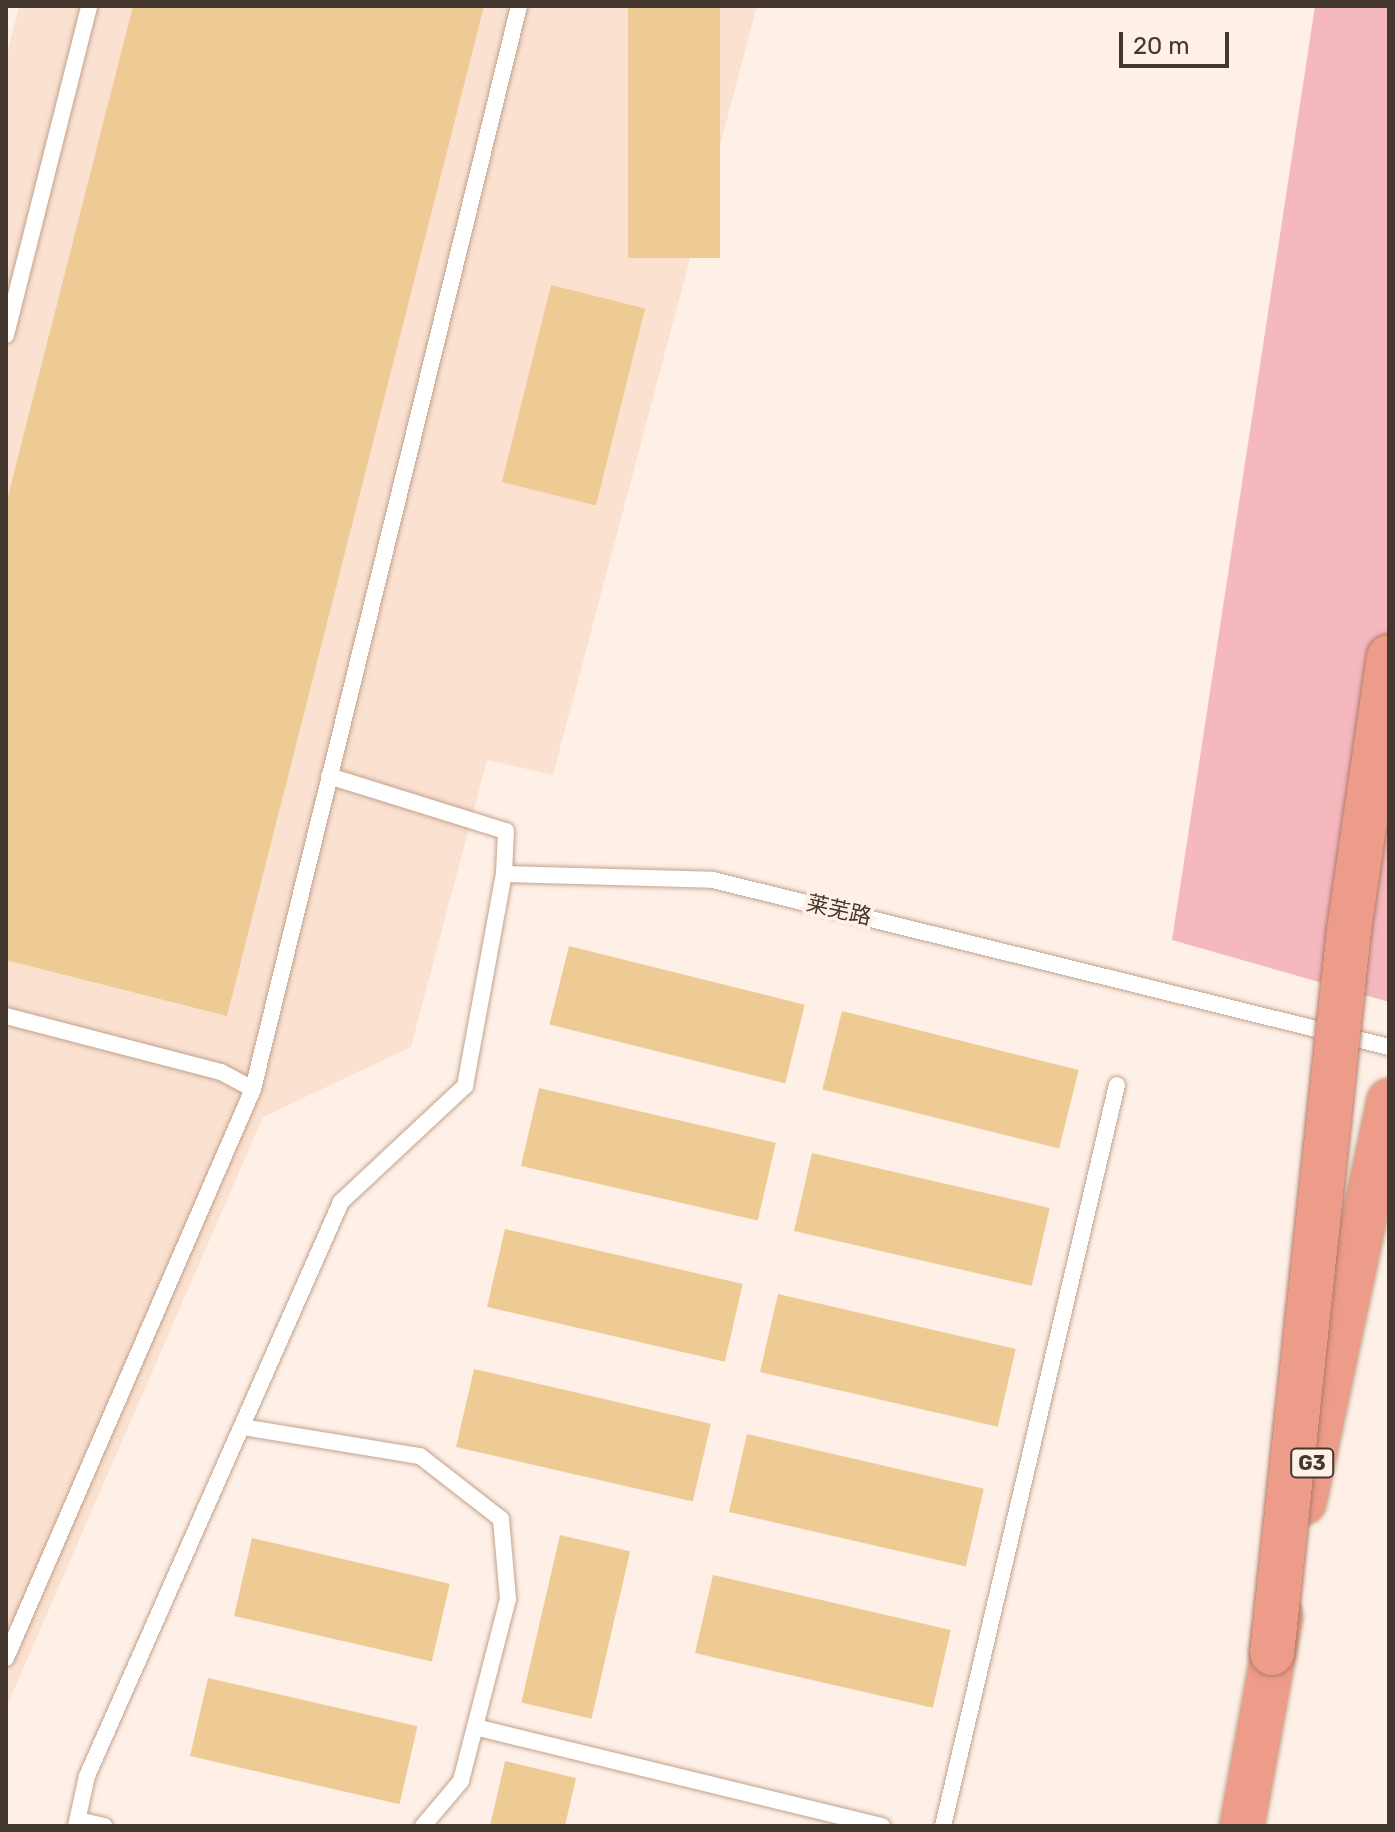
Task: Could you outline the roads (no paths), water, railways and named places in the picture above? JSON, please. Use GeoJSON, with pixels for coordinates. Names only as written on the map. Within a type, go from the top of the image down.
{"type":"FeatureCollection","features":[{"type":"Feature","properties":{"kind":"highway"},"geometry":{"type":"LineString","coordinates":[[1272,1653],[1349,930],[1389,657]]}},
{"type":"Feature","properties":{"kind":"highway","name":"G3"},"geometry":{"type":"LineString","coordinates":[[1242,1826],[1272,1653],[1389,1101]]}},
{"type":"Feature","properties":{"kind":"lane"},"geometry":{"type":"LineString","coordinates":[[6,335],[89,6]]}},
{"type":"Feature","properties":{"kind":"lane"},"geometry":{"type":"LineString","coordinates":[[6,1658],[253,1089],[519,6]]}},
{"type":"Feature","properties":{"kind":"lane"},"geometry":{"type":"LineString","coordinates":[[104,1826],[77,1823],[87,1776],[341,1202],[465,1086],[504,874],[506,831],[329,776]]}},
{"type":"Feature","properties":{"kind":"lane","name":"莱芜路"},"geometry":{"type":"LineString","coordinates":[[504,874],[713,880],[1389,1047]]}},
{"type":"Feature","properties":{"kind":"lane"},"geometry":{"type":"LineString","coordinates":[[6,1016],[221,1072],[253,1089]]}},
{"type":"Feature","properties":{"kind":"lane"},"geometry":{"type":"LineString","coordinates":[[943,1826],[1117,1085]]}},
{"type":"Feature","properties":{"kind":"lane"},"geometry":{"type":"LineString","coordinates":[[242,1427],[420,1456],[501,1519],[508,1599],[461,1781],[423,1826]]}},
{"type":"Feature","properties":{"kind":"lane"},"geometry":{"type":"LineString","coordinates":[[475,1727],[882,1826]]}}]}
